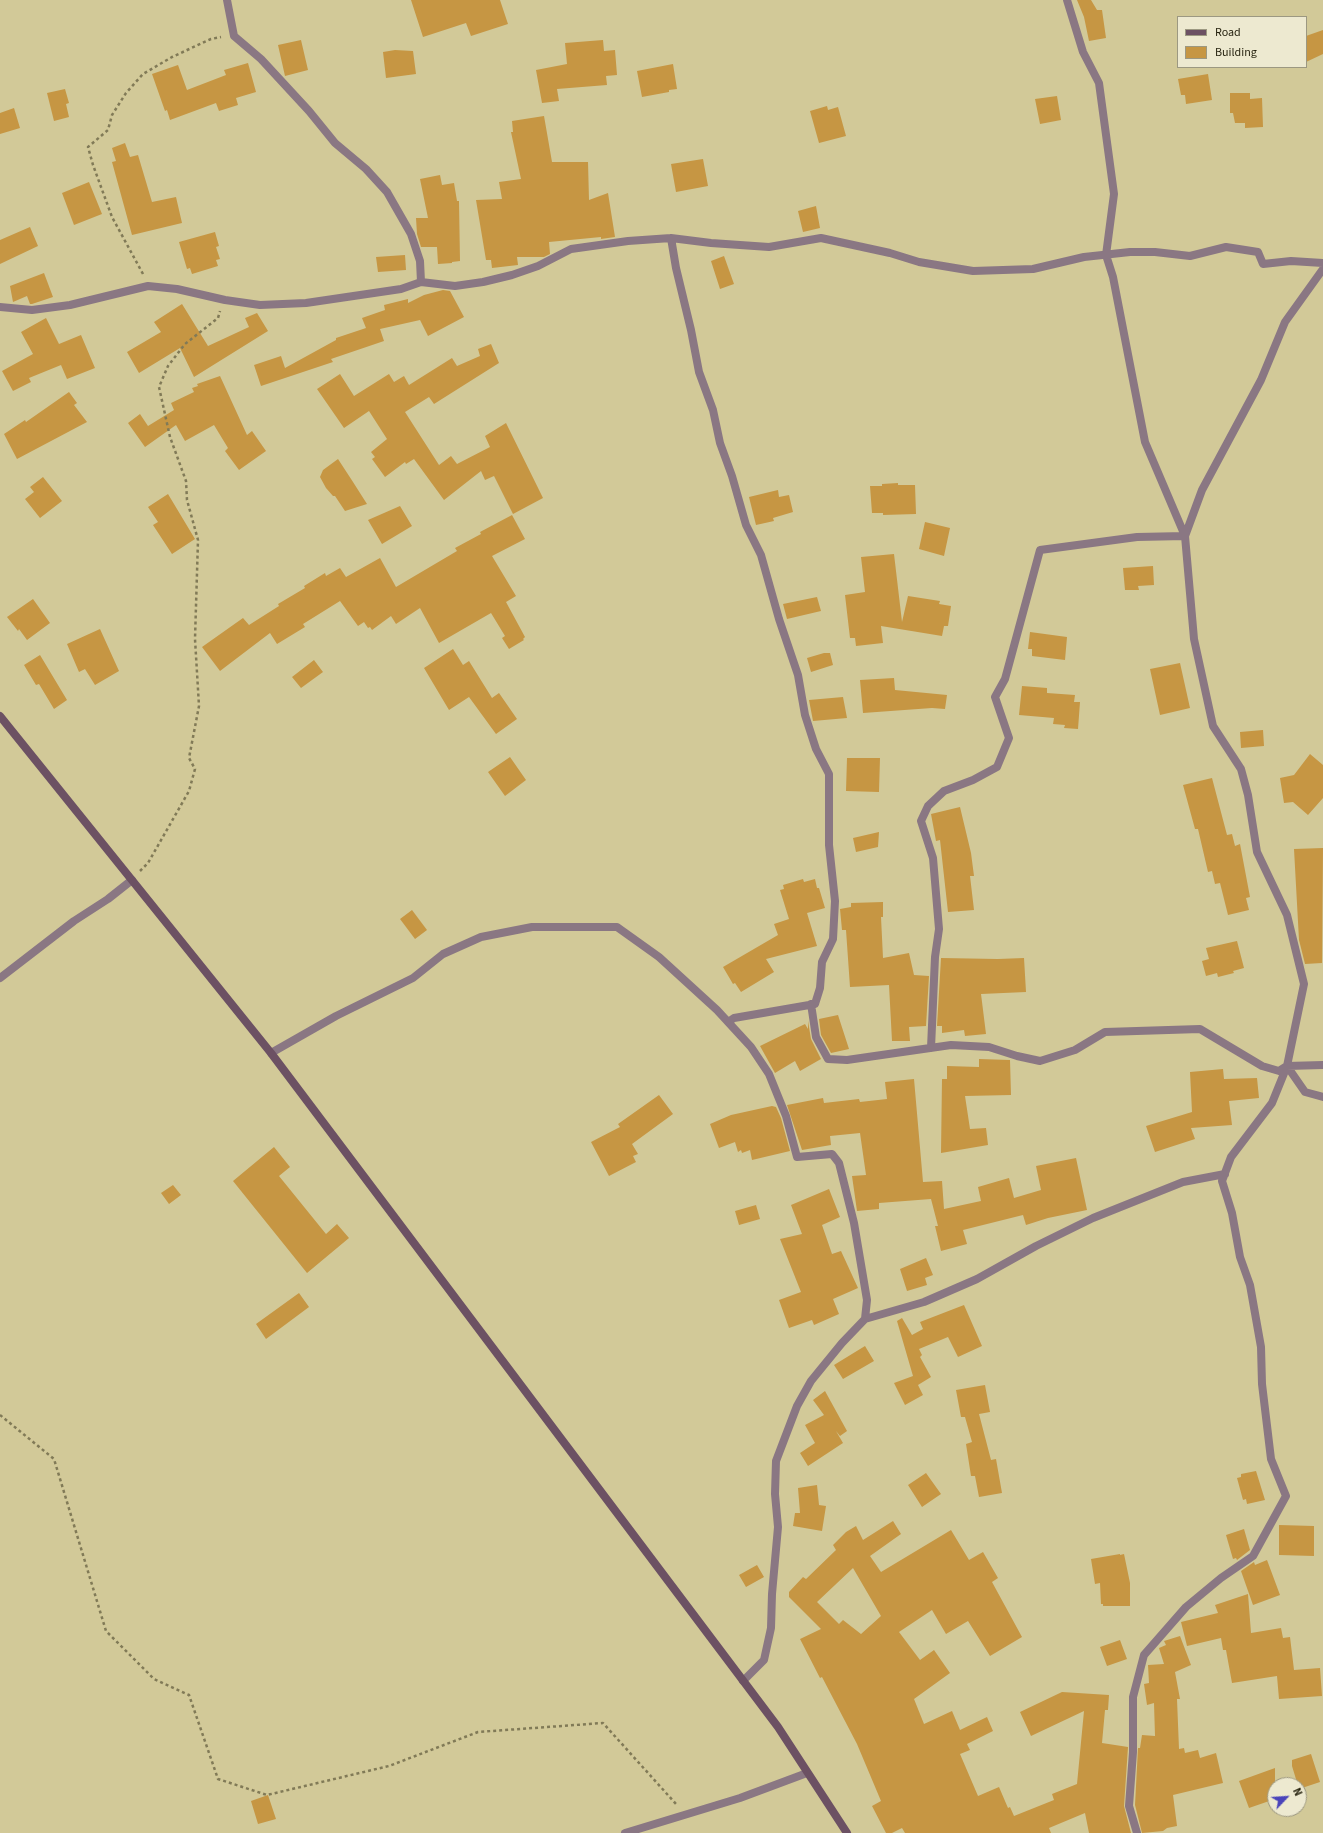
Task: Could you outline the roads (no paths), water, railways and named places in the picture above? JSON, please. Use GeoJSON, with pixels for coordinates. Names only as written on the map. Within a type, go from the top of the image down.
{"type":"FeatureCollection","features":[{"type":"Feature","properties":{"kind":"street"},"geometry":{"type":"LineString","coordinates":[[227,0],[234,36],[261,59],[309,111],[335,143],[366,170],[387,192],[410,234],[420,262],[420,282]]}},
{"type":"Feature","properties":{"kind":"street"},"geometry":{"type":"LineString","coordinates":[[1067,0],[1083,52],[1099,83],[1114,194],[1106,255],[1113,277],[1145,442],[1185,536],[1194,639],[1213,726],[1241,769],[1248,794],[1257,852],[1287,915],[1304,984],[1287,1066],[1272,1103],[1231,1157],[1222,1182],[1232,1214],[1240,1257],[1250,1285],[1260,1347],[1262,1384],[1271,1459],[1286,1496],[1253,1556],[1221,1578],[1186,1607],[1144,1655],[1133,1697],[1133,1752],[1129,1806],[1136,1833]]}},
{"type":"Feature","properties":{"kind":"street"},"geometry":{"type":"LineString","coordinates":[[671,238],[676,268],[692,330],[699,372],[713,410],[720,443],[732,476],[746,525],[761,555],[779,619],[798,675],[805,715],[816,749],[829,774],[829,844],[835,900],[833,939],[822,962],[820,988],[815,1004],[734,1018],[728,1022]]}},
{"type":"Feature","properties":{"kind":"street"},"geometry":{"type":"LineString","coordinates":[[0,307],[32,310],[62,306],[148,286],[177,289],[225,300],[260,305],[306,303],[401,289],[420,282],[455,286],[483,282],[512,275],[532,268],[571,249],[628,241],[671,238],[711,243],[769,247],[821,238],[890,253],[940,267],[973,271],[1032,269],[1084,257],[1130,252],[1155,252],[1190,256],[1226,248],[1258,252],[1263,264],[1291,261],[1323,263]]}},
{"type":"Feature","properties":{"kind":"street"},"geometry":{"type":"LineString","coordinates":[[1185,536],[1202,490],[1261,380],[1285,322],[1323,269]]}},
{"type":"Feature","properties":{"kind":"street"},"geometry":{"type":"LineString","coordinates":[[931,1048],[938,922],[933,858],[921,820],[928,806],[944,791],[973,780],[997,767],[1009,738],[995,697],[1005,679],[1040,550],[1137,537],[1185,536]]}},
{"type":"Feature","properties":{"kind":"street"},"geometry":{"type":"LineString","coordinates":[[0,716],[271,1053],[778,1727],[848,1833]]}},
{"type":"Feature","properties":{"kind":"street"},"geometry":{"type":"LineString","coordinates":[[0,978],[74,921],[108,899],[132,880]]}},
{"type":"Feature","properties":{"kind":"street"},"geometry":{"type":"LineString","coordinates":[[271,1053],[336,1016],[414,978],[443,954],[481,937],[532,927],[618,927],[659,957],[728,1022],[751,1047],[768,1074],[786,1116],[797,1158],[832,1154],[839,1163],[854,1223],[867,1300],[865,1319]]}},
{"type":"Feature","properties":{"kind":"street"},"geometry":{"type":"LineString","coordinates":[[811,1004],[816,1037],[828,1060],[847,1060],[951,1045],[989,1048],[1040,1061],[1075,1050],[1105,1032],[1200,1029],[1262,1066],[1279,1071],[1287,1066],[1323,1065]]}},
{"type":"Feature","properties":{"kind":"street"},"geometry":{"type":"LineString","coordinates":[[1287,1066],[1305,1092],[1323,1097]]}},
{"type":"Feature","properties":{"kind":"street"},"geometry":{"type":"LineString","coordinates":[[743,1681],[764,1660],[771,1628],[772,1594],[778,1527],[775,1494],[776,1460],[797,1406],[811,1382],[865,1319],[931,1299],[977,1279],[1036,1246],[1100,1215],[1183,1182],[1225,1174]]}},
{"type":"Feature","properties":{"kind":"street"},"geometry":{"type":"LineString","coordinates":[[625,1833],[740,1798],[807,1773]]}}]}
